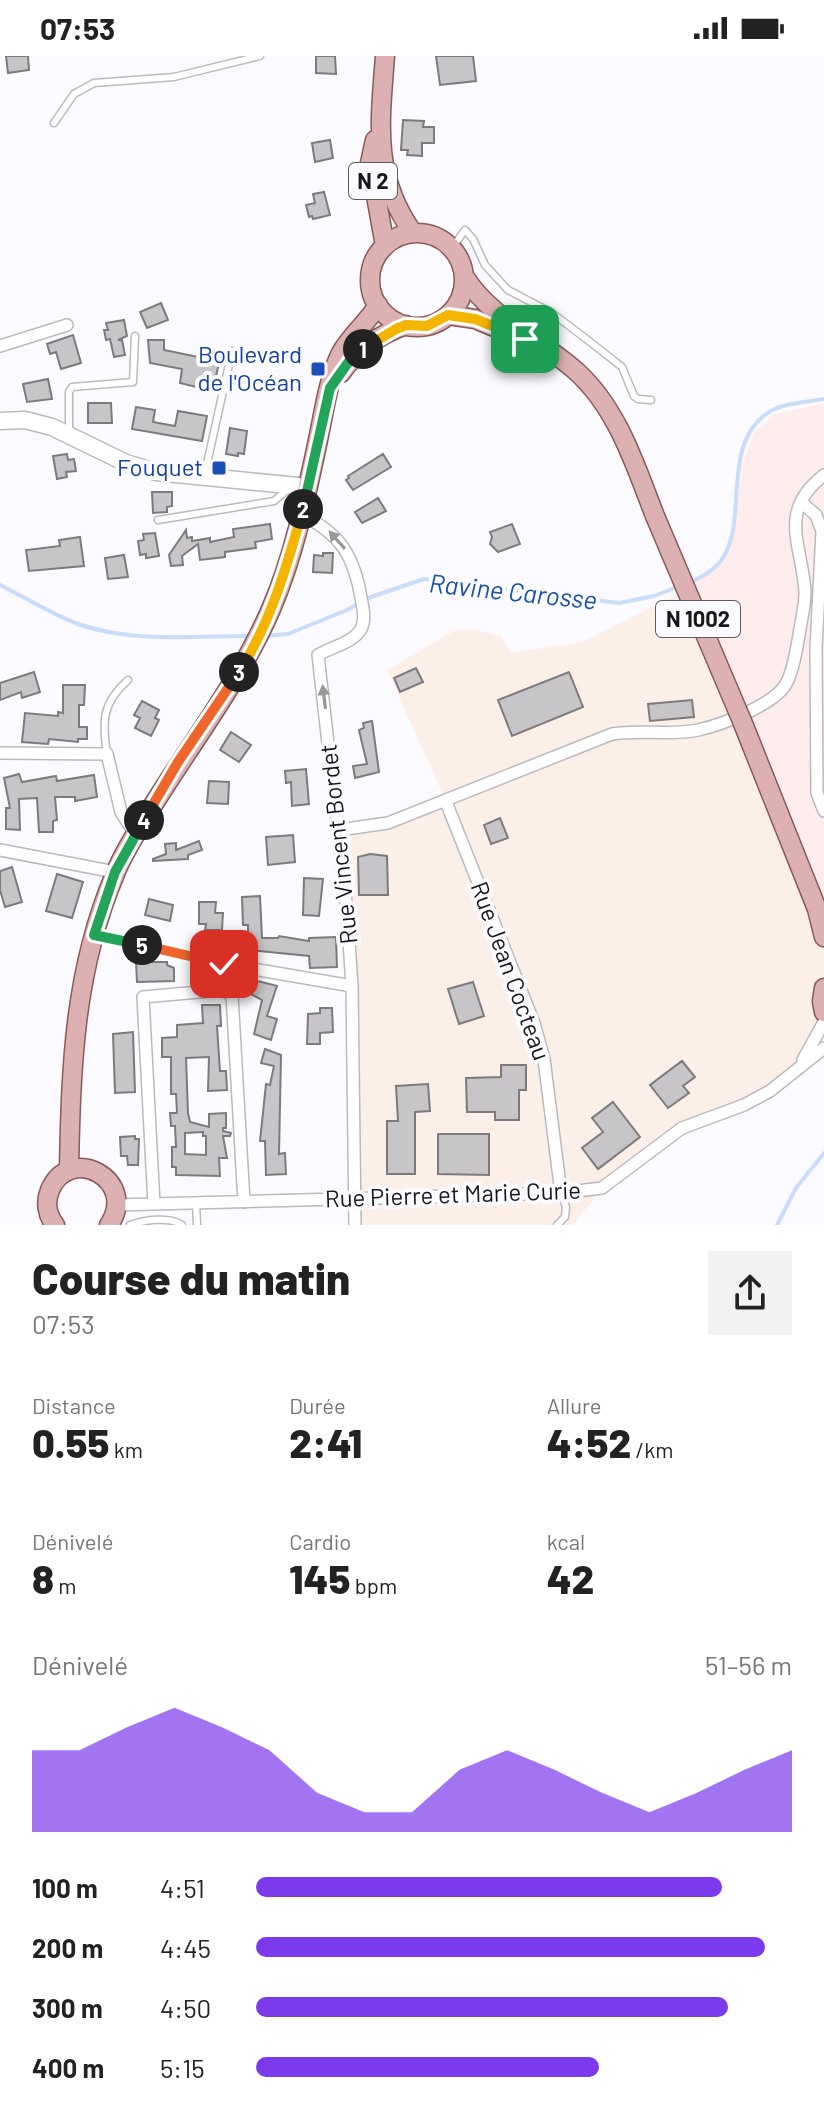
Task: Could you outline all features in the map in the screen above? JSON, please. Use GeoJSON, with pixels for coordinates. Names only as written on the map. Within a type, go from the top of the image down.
{"type":"FeatureCollection","features":[{"type":"Feature","properties":{"kind":"main road","name":"N 2"},"geometry":{"type":"LineString","coordinates":[[385,56],[380,117],[370,163],[385,246]]}},
{"type":"Feature","properties":{"kind":"main road","name":"N 2"},"geometry":{"type":"LineString","coordinates":[[380,117],[387,184],[400,214],[413,233]]}},
{"type":"Feature","properties":{"kind":"main road"},"geometry":{"type":"LineString","coordinates":[[413,233],[434,236],[452,248],[464,276],[461,297],[448,315],[427,326],[395,321],[378,305],[373,295],[371,274],[378,254],[393,239],[413,233]]}},
{"type":"Feature","properties":{"kind":"main road","name":"N 1002"},"geometry":{"type":"LineString","coordinates":[[464,276],[489,307],[558,357],[593,389],[614,420],[742,721],[820,914],[824,937]]}},
{"type":"Feature","properties":{"kind":"main road"},"geometry":{"type":"LineString","coordinates":[[69,1170],[75,1023],[82,980],[115,872],[178,762],[246,660],[271,610],[285,575],[301,514],[301,486],[342,352],[378,305]]}},
{"type":"Feature","properties":{"kind":"main road","name":"N 1002"},"geometry":{"type":"LineString","coordinates":[[448,315],[475,319],[525,339],[558,357]]}},
{"type":"Feature","properties":{"kind":"main road"},"geometry":{"type":"LineString","coordinates":[[330,388],[350,360],[380,337],[406,325]]}},
{"type":"Feature","properties":{"kind":"main road"},"geometry":{"type":"LineString","coordinates":[[824,988],[824,1012]]}},
{"type":"Feature","properties":{"kind":"main road"},"geometry":{"type":"LineString","coordinates":[[55,1225],[47,1208],[52,1186],[69,1170],[92,1169],[102,1175],[116,1193],[117,1205],[109,1225]]}},
{"type":"Feature","properties":{"kind":"street"},"geometry":{"type":"LineString","coordinates":[[0,346],[67,325]]}},
{"type":"Feature","properties":{"kind":"street"},"geometry":{"type":"LineString","coordinates":[[0,421],[25,420],[69,434],[126,463],[156,472],[301,486]]}},
{"type":"Feature","properties":{"kind":"street"},"geometry":{"type":"LineString","coordinates":[[339,830],[388,823],[612,734],[633,730],[700,730],[775,698],[786,685],[793,665],[805,592],[795,529],[801,502],[824,475]]}},
{"type":"Feature","properties":{"kind":"street"},"geometry":{"type":"LineString","coordinates":[[801,502],[816,515],[822,531],[817,793],[824,811]]}},
{"type":"Feature","properties":{"kind":"street","name":"Rue Vincent Bordet"},"geometry":{"type":"LineString","coordinates":[[301,514],[324,526],[346,549],[358,578],[364,613],[362,627],[356,635],[318,655],[339,830],[352,986],[355,1225]]}},
{"type":"Feature","properties":{"kind":"street"},"geometry":{"type":"LineString","coordinates":[[0,753],[107,754],[121,812],[135,834]]}},
{"type":"Feature","properties":{"kind":"street","name":"Rue Jean Cocteau"},"geometry":{"type":"LineString","coordinates":[[446,802],[534,1023],[544,1059],[561,1193]]}},
{"type":"Feature","properties":{"kind":"street"},"geometry":{"type":"LineString","coordinates":[[0,850],[115,872]]}},
{"type":"Feature","properties":{"kind":"street"},"geometry":{"type":"LineString","coordinates":[[94,935],[224,964],[352,986]]}},
{"type":"Feature","properties":{"kind":"street"},"geometry":{"type":"LineString","coordinates":[[154,1204],[143,997],[222,990],[232,995],[244,1202]]}},
{"type":"Feature","properties":{"kind":"street","name":"Rue Pierre et Marie Curie"},"geometry":{"type":"LineString","coordinates":[[800,1065],[824,1022]]}},
{"type":"Feature","properties":{"kind":"street","name":"Rue Pierre et Marie Curie"},"geometry":{"type":"LineString","coordinates":[[117,1205],[561,1193],[602,1188],[682,1128],[744,1105],[770,1091],[824,1048]]}},
{"type":"Feature","properties":{"kind":"lane"},"geometry":{"type":"LineString","coordinates":[[54,123],[74,94],[94,83],[174,77],[260,56]]}},
{"type":"Feature","properties":{"kind":"lane"},"geometry":{"type":"LineString","coordinates":[[452,248],[465,230],[473,239],[485,265],[508,290],[552,313],[589,341],[622,367],[634,396],[651,400]]}},
{"type":"Feature","properties":{"kind":"lane"},"geometry":{"type":"LineString","coordinates":[[69,434],[69,392],[72,387],[133,382],[135,336]]}},
{"type":"Feature","properties":{"kind":"lane"},"geometry":{"type":"LineString","coordinates":[[204,477],[232,351]]}},
{"type":"Feature","properties":{"kind":"lane"},"geometry":{"type":"LineString","coordinates":[[158,520],[274,501],[301,486]]}},
{"type":"Feature","properties":{"kind":"lane"},"geometry":{"type":"LineString","coordinates":[[107,754],[103,732],[108,702],[128,680]]}},
{"type":"Feature","properties":{"kind":"lane"},"geometry":{"type":"LineString","coordinates":[[557,1225],[565,1217],[566,1207],[561,1193]]}},
{"type":"Feature","properties":{"kind":"lane"},"geometry":{"type":"LineString","coordinates":[[196,1203],[197,1225]]}},
{"type":"Feature","properties":{"kind":"lane"},"geometry":{"type":"LineString","coordinates":[[130,1225],[175,1220],[182,1225]]}},
{"type":"Feature","properties":{"kind":"shaded area"},"geometry":{"type":"Polygon","coordinates":[[[824,403],[824,920],[692,583],[712,573],[730,550],[744,460],[754,432],[775,414],[824,403]]]}},
{"type":"Feature","properties":{"kind":"shaded area"},"geometry":{"type":"Polygon","coordinates":[[[686,590],[824,937],[824,1034],[800,1065],[770,1091],[682,1128],[602,1188],[573,1225],[354,1225],[352,986],[339,830],[388,823],[446,801],[387,670],[456,630],[474,629],[501,636],[511,653],[582,642],[686,590]]]}},
{"type":"Feature","properties":{"kind":"building"},"geometry":{"type":"Polygon","coordinates":[[[6,56],[28,56],[29,70],[8,73],[6,56]]]}},
{"type":"Feature","properties":{"kind":"building"},"geometry":{"type":"Polygon","coordinates":[[[316,56],[335,56],[336,74],[316,73],[316,56]]]}},
{"type":"Feature","properties":{"kind":"building"},"geometry":{"type":"Polygon","coordinates":[[[436,56],[473,56],[476,81],[440,85],[436,56]]]}},
{"type":"Feature","properties":{"kind":"building"},"geometry":{"type":"Polygon","coordinates":[[[403,120],[424,121],[423,127],[434,127],[434,143],[422,143],[422,156],[407,155],[408,150],[401,150],[403,120]]]}},
{"type":"Feature","properties":{"kind":"building"},"geometry":{"type":"Polygon","coordinates":[[[330,140],[333,158],[315,162],[312,143],[330,140]]]}},
{"type":"Feature","properties":{"kind":"building"},"geometry":{"type":"Polygon","coordinates":[[[324,192],[330,215],[309,217],[306,205],[315,203],[313,194],[324,192]]]}},
{"type":"Feature","properties":{"kind":"building"},"geometry":{"type":"Polygon","coordinates":[[[161,303],[168,320],[147,328],[140,312],[161,303]]]}},
{"type":"Feature","properties":{"kind":"building"},"geometry":{"type":"Polygon","coordinates":[[[124,320],[127,336],[118,340],[122,340],[125,355],[114,357],[110,339],[106,340],[104,330],[108,330],[106,323],[124,320]]]}},
{"type":"Feature","properties":{"kind":"building"},"geometry":{"type":"Polygon","coordinates":[[[73,335],[81,363],[61,369],[56,352],[50,354],[47,344],[73,335]]]}},
{"type":"Feature","properties":{"kind":"building"},"geometry":{"type":"Polygon","coordinates":[[[148,340],[164,340],[164,350],[208,359],[210,351],[221,353],[213,391],[180,383],[182,369],[150,363],[148,340]]]}},
{"type":"Feature","properties":{"kind":"building"},"geometry":{"type":"Polygon","coordinates":[[[48,379],[52,399],[27,402],[23,384],[48,379]]]}},
{"type":"Feature","properties":{"kind":"building"},"geometry":{"type":"Polygon","coordinates":[[[88,403],[111,403],[112,423],[88,423],[88,403]]]}},
{"type":"Feature","properties":{"kind":"building"},"geometry":{"type":"Polygon","coordinates":[[[136,407],[155,410],[153,422],[175,426],[178,411],[207,416],[202,441],[132,429],[136,407]]]}},
{"type":"Feature","properties":{"kind":"building"},"geometry":{"type":"Polygon","coordinates":[[[230,428],[247,431],[244,454],[226,454],[230,428]]]}},
{"type":"Feature","properties":{"kind":"building"},"geometry":{"type":"Polygon","coordinates":[[[67,454],[68,460],[74,459],[76,471],[66,472],[67,477],[57,479],[53,456],[67,454]]]}},
{"type":"Feature","properties":{"kind":"building"},"geometry":{"type":"Polygon","coordinates":[[[383,454],[391,467],[353,490],[346,480],[348,476],[383,454]]]}},
{"type":"Feature","properties":{"kind":"building"},"geometry":{"type":"Polygon","coordinates":[[[152,492],[172,492],[172,506],[167,507],[167,512],[153,513],[152,492]]]}},
{"type":"Feature","properties":{"kind":"building"},"geometry":{"type":"Polygon","coordinates":[[[378,498],[386,511],[362,523],[355,512],[378,498]]]}},
{"type":"Feature","properties":{"kind":"building"},"geometry":{"type":"Polygon","coordinates":[[[270,524],[272,539],[255,542],[256,548],[225,552],[225,557],[200,560],[198,544],[182,556],[183,565],[171,566],[169,555],[186,530],[187,538],[192,537],[192,541],[210,538],[210,542],[234,537],[233,529],[270,524]]]}},
{"type":"Feature","properties":{"kind":"building"},"geometry":{"type":"Polygon","coordinates":[[[512,524],[520,544],[498,552],[490,544],[490,532],[512,524]]]}},
{"type":"Feature","properties":{"kind":"building"},"geometry":{"type":"Polygon","coordinates":[[[155,533],[159,556],[146,558],[146,554],[140,555],[138,541],[144,540],[143,534],[155,533]]]}},
{"type":"Feature","properties":{"kind":"building"},"geometry":{"type":"Polygon","coordinates":[[[80,537],[84,566],[29,571],[26,550],[60,546],[59,540],[80,537]]]}},
{"type":"Feature","properties":{"kind":"building"},"geometry":{"type":"Polygon","coordinates":[[[323,553],[333,553],[332,573],[313,572],[314,555],[323,556],[323,553]]]}},
{"type":"Feature","properties":{"kind":"building"},"geometry":{"type":"Polygon","coordinates":[[[124,555],[128,577],[108,579],[105,558],[124,555]]]}},
{"type":"Feature","properties":{"kind":"building"},"geometry":{"type":"Polygon","coordinates":[[[416,668],[423,682],[400,692],[394,678],[416,668]]]}},
{"type":"Feature","properties":{"kind":"building"},"geometry":{"type":"Polygon","coordinates":[[[34,672],[40,692],[22,698],[21,692],[0,700],[0,683],[34,672]]]}},
{"type":"Feature","properties":{"kind":"building"},"geometry":{"type":"Polygon","coordinates":[[[569,672],[583,707],[512,736],[498,700],[569,672]]]}},
{"type":"Feature","properties":{"kind":"building"},"geometry":{"type":"Polygon","coordinates":[[[63,685],[85,685],[84,705],[79,705],[79,727],[87,727],[87,739],[78,739],[78,742],[49,739],[48,744],[22,742],[25,713],[58,716],[58,712],[63,713],[63,685]]]}},
{"type":"Feature","properties":{"kind":"building"},"geometry":{"type":"Polygon","coordinates":[[[692,700],[694,717],[650,721],[648,704],[692,700]]]}},
{"type":"Feature","properties":{"kind":"building"},"geometry":{"type":"Polygon","coordinates":[[[142,701],[159,710],[155,718],[159,720],[151,736],[135,728],[140,718],[134,715],[142,701]]]}},
{"type":"Feature","properties":{"kind":"building"},"geometry":{"type":"Polygon","coordinates":[[[372,721],[379,772],[355,778],[353,766],[367,764],[359,730],[364,728],[363,723],[372,721]]]}},
{"type":"Feature","properties":{"kind":"building"},"geometry":{"type":"Polygon","coordinates":[[[231,732],[251,745],[239,762],[220,750],[231,732]]]}},
{"type":"Feature","properties":{"kind":"building"},"geometry":{"type":"Polygon","coordinates":[[[306,769],[309,804],[292,806],[291,782],[286,783],[285,771],[306,769]]]}},
{"type":"Feature","properties":{"kind":"building"},"geometry":{"type":"Polygon","coordinates":[[[19,774],[22,782],[56,776],[57,781],[94,775],[97,797],[75,801],[75,797],[55,797],[57,820],[53,821],[53,832],[39,832],[37,798],[19,799],[20,830],[6,829],[6,808],[10,808],[4,778],[19,774]]]}},
{"type":"Feature","properties":{"kind":"building"},"geometry":{"type":"Polygon","coordinates":[[[209,781],[229,782],[228,804],[207,803],[209,781]]]}},
{"type":"Feature","properties":{"kind":"building"},"geometry":{"type":"Polygon","coordinates":[[[500,818],[508,838],[491,844],[484,825],[500,818]]]}},
{"type":"Feature","properties":{"kind":"building"},"geometry":{"type":"Polygon","coordinates":[[[293,835],[295,862],[268,865],[266,837],[293,835]]]}},
{"type":"Feature","properties":{"kind":"building"},"geometry":{"type":"Polygon","coordinates":[[[199,841],[202,850],[188,855],[188,859],[153,861],[166,854],[165,844],[176,843],[176,850],[199,841]]]}},
{"type":"Feature","properties":{"kind":"building"},"geometry":{"type":"Polygon","coordinates":[[[370,854],[387,856],[388,895],[359,895],[358,857],[370,854]]]}},
{"type":"Feature","properties":{"kind":"building"},"geometry":{"type":"Polygon","coordinates":[[[12,867],[22,902],[5,907],[0,890],[0,871],[12,867]]]}},
{"type":"Feature","properties":{"kind":"building"},"geometry":{"type":"Polygon","coordinates":[[[57,874],[83,882],[72,918],[46,911],[57,874]]]}},
{"type":"Feature","properties":{"kind":"building"},"geometry":{"type":"Polygon","coordinates":[[[304,878],[323,879],[319,916],[303,915],[304,878]]]}},
{"type":"Feature","properties":{"kind":"building"},"geometry":{"type":"Polygon","coordinates":[[[260,896],[262,938],[279,936],[309,941],[309,938],[336,937],[337,967],[310,968],[309,956],[248,950],[248,925],[243,925],[242,897],[260,896]]]}},
{"type":"Feature","properties":{"kind":"building"},"geometry":{"type":"Polygon","coordinates":[[[149,899],[173,905],[170,921],[145,915],[149,899]]]}},
{"type":"Feature","properties":{"kind":"building"},"geometry":{"type":"Polygon","coordinates":[[[199,902],[216,902],[215,913],[223,913],[222,930],[205,930],[206,924],[199,924],[199,902]]]}},
{"type":"Feature","properties":{"kind":"building"},"geometry":{"type":"Polygon","coordinates":[[[136,962],[167,962],[174,968],[174,981],[137,982],[136,962]]]}},
{"type":"Feature","properties":{"kind":"building"},"geometry":{"type":"Polygon","coordinates":[[[250,979],[277,986],[267,1016],[277,1019],[271,1040],[254,1034],[262,1000],[245,991],[250,979]]]}},
{"type":"Feature","properties":{"kind":"building"},"geometry":{"type":"Polygon","coordinates":[[[473,982],[484,1016],[459,1024],[448,989],[473,982]]]}},
{"type":"Feature","properties":{"kind":"building"},"geometry":{"type":"Polygon","coordinates":[[[202,1005],[220,1005],[221,1026],[217,1026],[220,1071],[226,1071],[227,1090],[208,1091],[209,1057],[186,1058],[188,1113],[190,1122],[209,1127],[209,1114],[226,1113],[226,1128],[223,1131],[231,1133],[230,1136],[223,1136],[227,1158],[219,1158],[220,1176],[176,1175],[176,1167],[172,1167],[172,1147],[176,1147],[175,1126],[171,1126],[170,1113],[177,1113],[176,1094],[171,1094],[171,1057],[162,1057],[162,1038],[177,1037],[177,1025],[203,1023],[202,1005]],[[203,1132],[185,1133],[185,1154],[206,1155],[206,1136],[203,1132]]]}},
{"type":"Feature","properties":{"kind":"building"},"geometry":{"type":"Polygon","coordinates":[[[320,1008],[332,1008],[333,1032],[320,1033],[320,1044],[307,1044],[308,1014],[320,1013],[320,1008]]]}},
{"type":"Feature","properties":{"kind":"building"},"geometry":{"type":"Polygon","coordinates":[[[133,1032],[135,1092],[115,1093],[113,1034],[133,1032]]]}},
{"type":"Feature","properties":{"kind":"building"},"geometry":{"type":"Polygon","coordinates":[[[265,1049],[281,1055],[279,1154],[285,1153],[286,1174],[266,1175],[265,1141],[260,1141],[266,1084],[270,1085],[274,1066],[261,1063],[265,1049]]]}},
{"type":"Feature","properties":{"kind":"building"},"geometry":{"type":"Polygon","coordinates":[[[682,1061],[695,1077],[683,1086],[689,1093],[668,1108],[650,1085],[682,1061]]]}},
{"type":"Feature","properties":{"kind":"building"},"geometry":{"type":"Polygon","coordinates":[[[501,1065],[526,1065],[526,1090],[519,1090],[519,1120],[495,1120],[495,1112],[467,1112],[466,1078],[501,1077],[501,1065]]]}},
{"type":"Feature","properties":{"kind":"building"},"geometry":{"type":"Polygon","coordinates":[[[428,1084],[430,1111],[415,1112],[415,1174],[387,1174],[387,1121],[398,1121],[396,1086],[428,1084]]]}},
{"type":"Feature","properties":{"kind":"building"},"geometry":{"type":"Polygon","coordinates":[[[613,1102],[640,1137],[598,1169],[582,1148],[603,1132],[592,1118],[613,1102]]]}},
{"type":"Feature","properties":{"kind":"building"},"geometry":{"type":"Polygon","coordinates":[[[438,1134],[489,1134],[489,1175],[438,1174],[438,1134]]]}},
{"type":"Feature","properties":{"kind":"building"},"geometry":{"type":"Polygon","coordinates":[[[135,1136],[139,1139],[138,1165],[128,1165],[127,1156],[121,1156],[120,1137],[135,1136]]]}},
{"type":"Feature","properties":{"kind":"waterway","name":"Ravine Carosse"},"geometry":{"type":"LineString","coordinates":[[689,583],[717,566],[729,546],[734,527],[739,464],[744,444],[754,426],[775,409],[824,399]]}},
{"type":"Feature","properties":{"kind":"waterway","name":"Ravine Carosse"},"geometry":{"type":"LineString","coordinates":[[265,636],[288,634],[371,597],[424,579],[619,603],[654,596],[677,587]]}},
{"type":"Feature","properties":{"kind":"waterway","name":"Ravine Carosse"},"geometry":{"type":"LineString","coordinates":[[0,585],[68,620],[99,630],[164,637],[252,636]]}},
{"type":"Feature","properties":{"kind":"waterway"},"geometry":{"type":"LineString","coordinates":[[777,1225],[796,1188],[824,1153]]}},
{"type":"Feature","properties":{"kind":"place","name":"Boulevard de l'Océan"},"geometry":{"type":"Point","coordinates":[318,369]}},
{"type":"Feature","properties":{"kind":"place","name":"Fouquet"},"geometry":{"type":"Point","coordinates":[219,468]}},
{"type":"Feature","properties":{"kind":"route"},"geometry":{"type":"LineString","coordinates":[[224,964],[94,935],[115,872],[135,834],[178,762],[246,660],[271,610],[285,575],[330,388],[350,360],[380,337],[406,325],[427,326],[448,315],[475,319],[525,339]]}}]}
